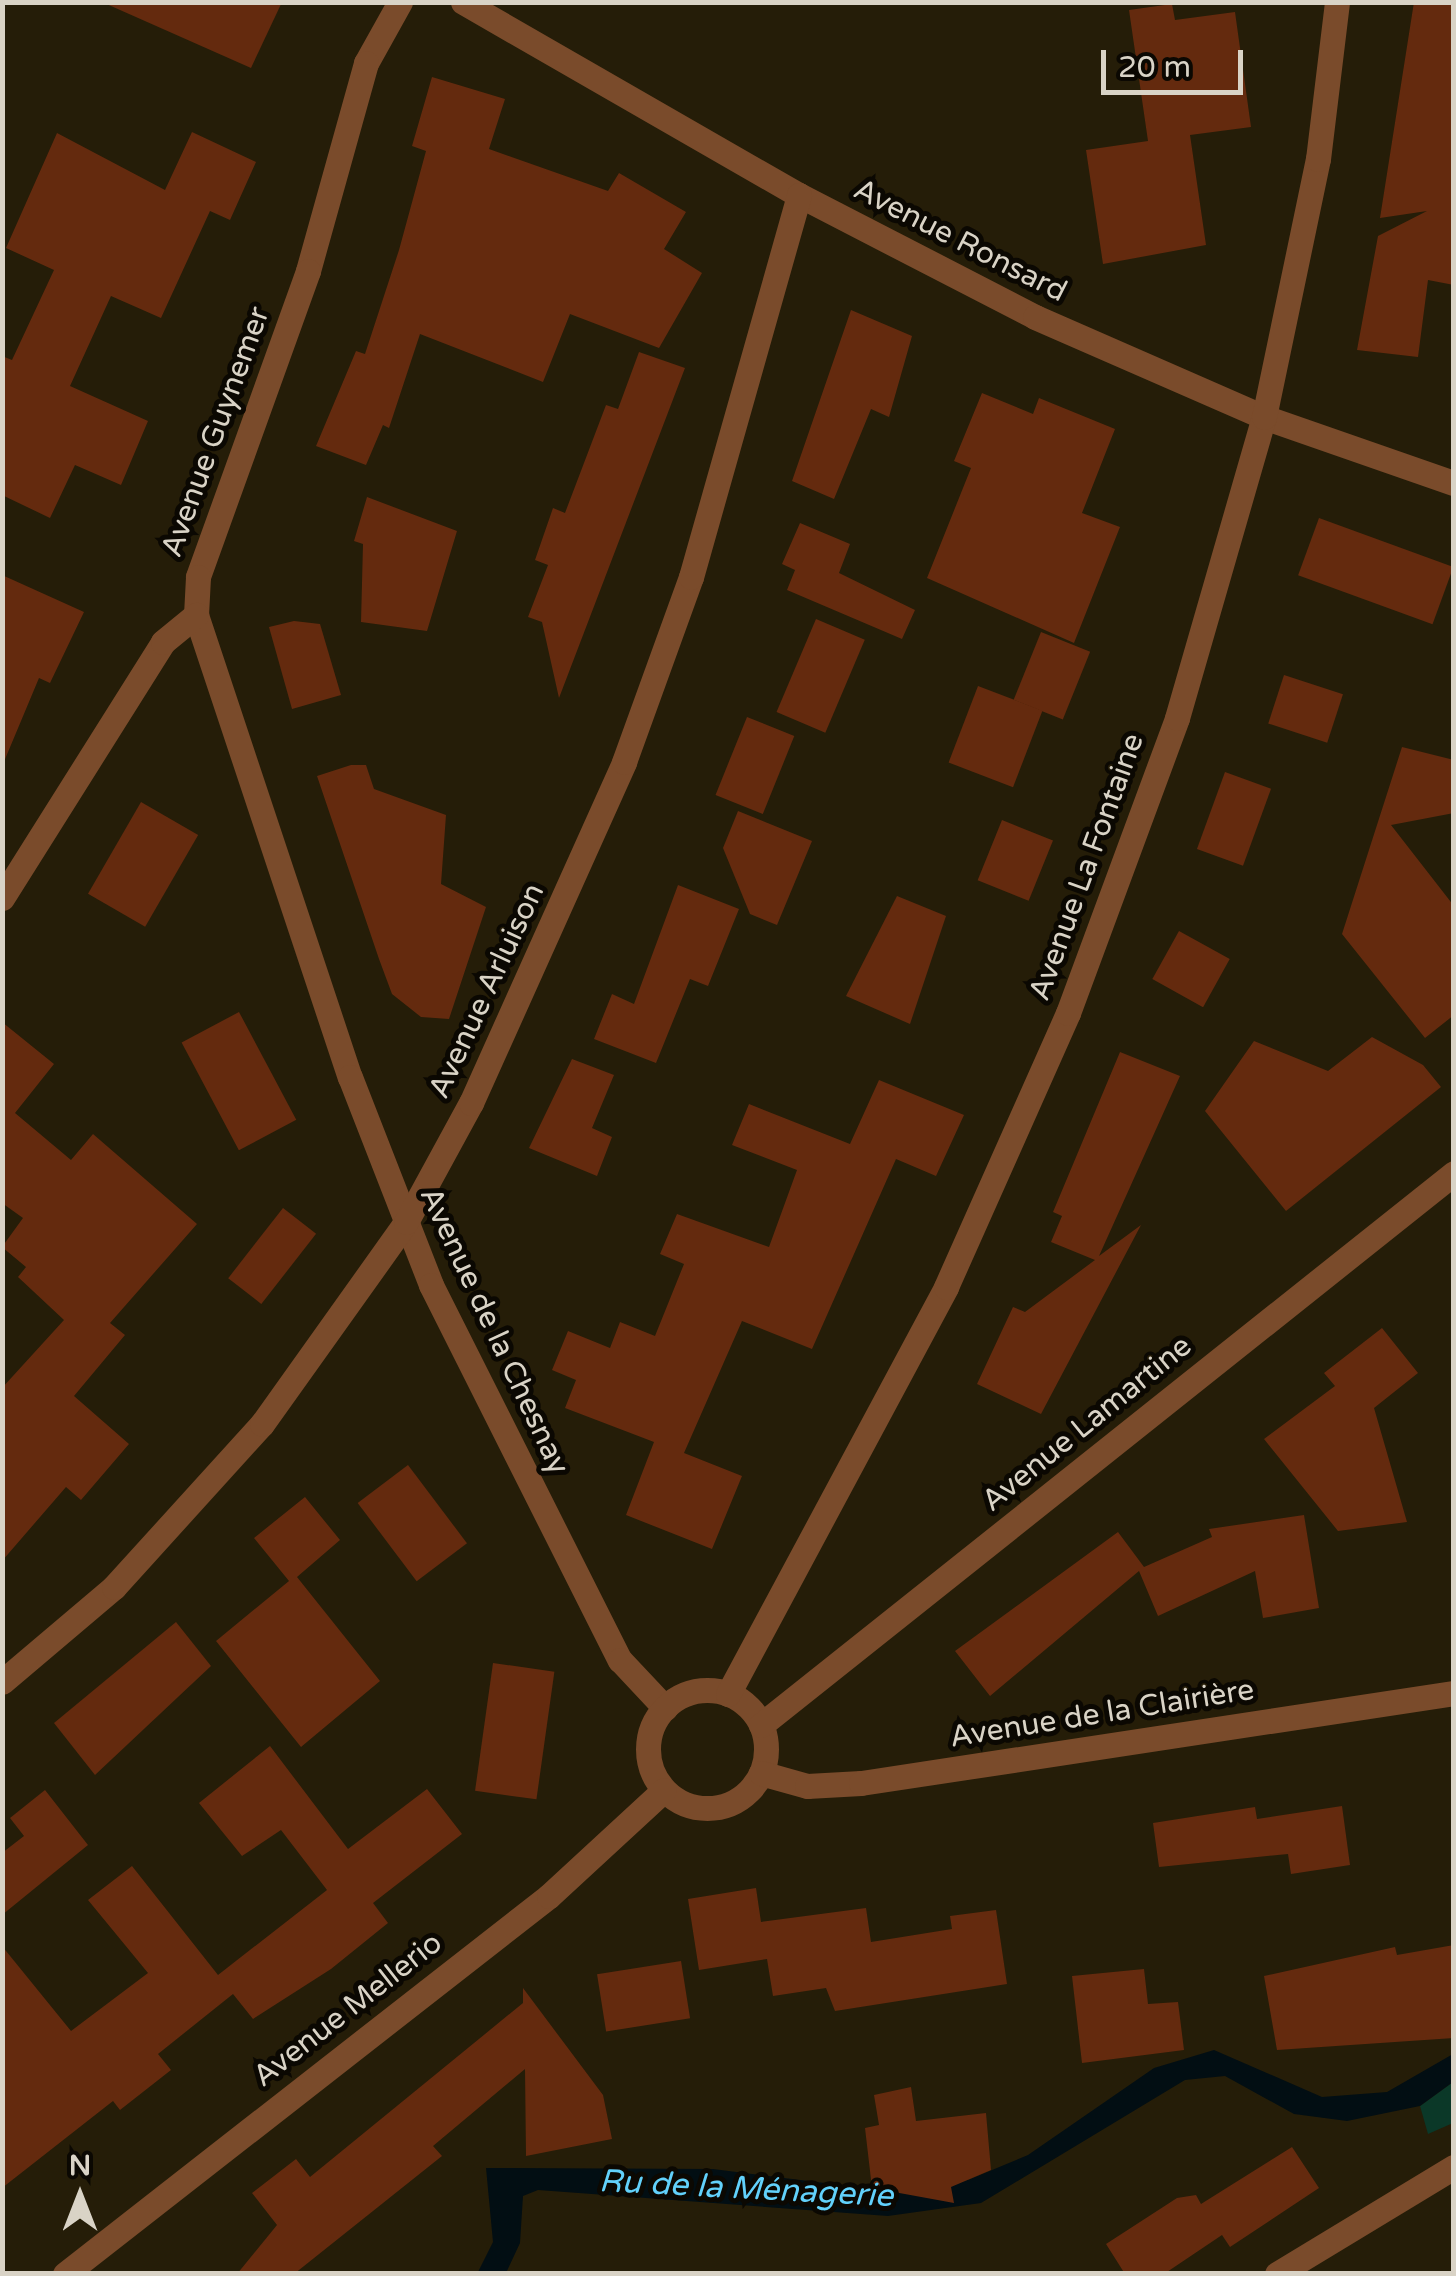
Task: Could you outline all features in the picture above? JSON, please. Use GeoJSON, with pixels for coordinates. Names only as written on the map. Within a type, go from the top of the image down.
{"type":"FeatureCollection","features":[{"type":"Feature","properties":{"kind":"street","name":"Avenue Guynemer"},"geometry":{"type":"LineString","coordinates":[[196,615],[198,577],[308,272],[366,63],[400,2]]}},
{"type":"Feature","properties":{"kind":"street","name":"Avenue Ronsard"},"geometry":{"type":"LineString","coordinates":[[463,2],[799,196],[1035,318],[1264,417],[1454,483]]}},
{"type":"Feature","properties":{"kind":"street","name":"Avenue La Fontaine"},"geometry":{"type":"LineString","coordinates":[[728,1694],[946,1288],[1068,1014],[1177,718],[1264,417],[1318,159],[1336,2]]}},
{"type":"Feature","properties":{"kind":"street","name":"Avenue Arluison"},"geometry":{"type":"LineString","coordinates":[[2,1682],[73,1626],[184,1513],[262,1424],[406,1222],[543,956],[624,762],[691,577],[799,196]]}},
{"type":"Feature","properties":{"kind":"street"},"geometry":{"type":"LineString","coordinates":[[2,898],[163,642],[196,615]]}},
{"type":"Feature","properties":{"kind":"street","name":"Avenue de la Chesnay"},"geometry":{"type":"LineString","coordinates":[[196,615],[406,1222],[620,1660],[665,1708]]}},
{"type":"Feature","properties":{"kind":"street","name":"Avenue Lamartine"},"geometry":{"type":"LineString","coordinates":[[761,1726],[1454,1173]]}},
{"type":"Feature","properties":{"kind":"street"},"geometry":{"type":"LineString","coordinates":[[694,1692],[728,1694],[761,1726],[761,1773],[717,1808],[664,1790],[649,1740],[665,1708],[694,1692]]}},
{"type":"Feature","properties":{"kind":"street","name":"Avenue de la Clairière"},"geometry":{"type":"LineString","coordinates":[[761,1773],[807,1786],[860,1783],[1454,1693]]}},
{"type":"Feature","properties":{"kind":"street","name":"Avenue Mellerio"},"geometry":{"type":"LineString","coordinates":[[64,2274],[548,1896],[664,1790]]}},
{"type":"Feature","properties":{"kind":"street"},"geometry":{"type":"LineString","coordinates":[[1277,2274],[1454,2167]]}},
{"type":"Feature","properties":{"kind":"green space"},"geometry":{"type":"Polygon","coordinates":[[[1453,2082],[1453,2123],[1428,2134],[1420,2106],[1453,2082]]]}},
{"type":"Feature","properties":{"kind":"water","name":"Ru de la Ménagerie"},"geometry":{"type":"Polygon","coordinates":[[[1214,2050],[1322,2097],[1387,2092],[1453,2054],[1453,2082],[1420,2106],[1347,2121],[1294,2114],[1225,2076],[1185,2080],[981,2203],[888,2216],[538,2190],[523,2196],[520,2243],[506,2273],[477,2274],[493,2242],[486,2168],[713,2169],[889,2191],[968,2180],[1028,2155],[1154,2068],[1214,2050]]]}},
{"type":"Feature","properties":{"kind":"building"},"geometry":{"type":"Polygon","coordinates":[[[102,2],[282,2],[251,68],[102,2]]]}},
{"type":"Feature","properties":{"kind":"building"},"geometry":{"type":"Polygon","coordinates":[[[1414,2],[1454,2],[1454,285],[1428,280],[1418,357],[1357,350],[1378,236],[1427,211],[1380,218],[1414,2]]]}},
{"type":"Feature","properties":{"kind":"building"},"geometry":{"type":"Polygon","coordinates":[[[1172,4],[1175,20],[1235,12],[1251,127],[1190,135],[1206,245],[1103,264],[1086,150],[1148,141],[1129,10],[1172,4]]]}},
{"type":"Feature","properties":{"kind":"building"},"geometry":{"type":"Polygon","coordinates":[[[432,77],[505,99],[489,149],[608,191],[619,173],[686,212],[664,249],[702,273],[659,348],[570,314],[543,382],[420,334],[389,428],[383,425],[366,465],[316,446],[356,351],[365,354],[399,250],[426,151],[412,146],[432,77]]]}},
{"type":"Feature","properties":{"kind":"building"},"geometry":{"type":"Polygon","coordinates":[[[192,132],[256,162],[230,220],[210,211],[161,318],[111,296],[70,386],[148,421],[121,485],[75,465],[50,518],[2,495],[2,356],[12,360],[54,270],[6,248],[57,133],[165,190],[192,132]]]}},
{"type":"Feature","properties":{"kind":"building"},"geometry":{"type":"Polygon","coordinates":[[[851,310],[912,336],[889,417],[871,409],[834,499],[792,481],[851,310]]]}},
{"type":"Feature","properties":{"kind":"building"},"geometry":{"type":"Polygon","coordinates":[[[639,352],[685,368],[559,698],[542,622],[528,617],[548,565],[535,560],[553,508],[565,513],[606,405],[618,409],[639,352]]]}},
{"type":"Feature","properties":{"kind":"building"},"geometry":{"type":"Polygon","coordinates":[[[982,393],[1033,414],[1039,398],[1115,429],[1082,513],[1120,527],[1074,643],[927,578],[971,468],[954,461],[982,393]]]}},
{"type":"Feature","properties":{"kind":"building"},"geometry":{"type":"Polygon","coordinates":[[[367,497],[457,531],[427,631],[361,622],[363,544],[354,541],[367,497]]]}},
{"type":"Feature","properties":{"kind":"building"},"geometry":{"type":"Polygon","coordinates":[[[1319,518],[1453,567],[1433,624],[1298,575],[1319,518]]]}},
{"type":"Feature","properties":{"kind":"building"},"geometry":{"type":"Polygon","coordinates":[[[800,523],[850,544],[839,573],[915,610],[902,639],[787,590],[795,570],[782,564],[800,523]]]}},
{"type":"Feature","properties":{"kind":"building"},"geometry":{"type":"Polygon","coordinates":[[[2,575],[84,612],[50,683],[39,678],[3,764],[2,575]]]}},
{"type":"Feature","properties":{"kind":"building"},"geometry":{"type":"Polygon","coordinates":[[[816,619],[865,640],[825,733],[777,712],[816,619]]]}},
{"type":"Feature","properties":{"kind":"building"},"geometry":{"type":"Polygon","coordinates":[[[294,621],[320,624],[341,695],[292,709],[269,627],[294,621]]]}},
{"type":"Feature","properties":{"kind":"building"},"geometry":{"type":"Polygon","coordinates":[[[1041,632],[1090,652],[1063,720],[1014,700],[1041,632]]]}},
{"type":"Feature","properties":{"kind":"building"},"geometry":{"type":"Polygon","coordinates":[[[1284,675],[1343,694],[1327,743],[1268,724],[1284,675]]]}},
{"type":"Feature","properties":{"kind":"building"},"geometry":{"type":"Polygon","coordinates":[[[978,686],[1042,711],[1013,787],[949,763],[978,686]]]}},
{"type":"Feature","properties":{"kind":"building"},"geometry":{"type":"Polygon","coordinates":[[[747,717],[794,736],[763,814],[716,795],[747,717]]]}},
{"type":"Feature","properties":{"kind":"building"},"geometry":{"type":"Polygon","coordinates":[[[1402,747],[1454,760],[1454,813],[1391,825],[1454,906],[1454,1015],[1425,1038],[1342,934],[1402,747]]]}},
{"type":"Feature","properties":{"kind":"building"},"geometry":{"type":"Polygon","coordinates":[[[351,765],[366,765],[374,789],[446,815],[441,884],[486,907],[449,1019],[421,1017],[392,994],[317,776],[351,765]]]}},
{"type":"Feature","properties":{"kind":"building"},"geometry":{"type":"Polygon","coordinates":[[[1225,772],[1271,789],[1243,866],[1197,849],[1225,772]]]}},
{"type":"Feature","properties":{"kind":"building"},"geometry":{"type":"Polygon","coordinates":[[[141,802],[198,835],[145,927],[88,894],[141,802]]]}},
{"type":"Feature","properties":{"kind":"building"},"geometry":{"type":"Polygon","coordinates":[[[738,811],[812,841],[777,925],[750,914],[723,848],[738,811]]]}},
{"type":"Feature","properties":{"kind":"building"},"geometry":{"type":"Polygon","coordinates":[[[1002,820],[1053,841],[1029,901],[978,880],[1002,820]]]}},
{"type":"Feature","properties":{"kind":"building"},"geometry":{"type":"Polygon","coordinates":[[[678,885],[739,909],[708,986],[690,979],[656,1063],[594,1039],[612,994],[634,1004],[678,885]]]}},
{"type":"Feature","properties":{"kind":"building"},"geometry":{"type":"Polygon","coordinates":[[[897,896],[946,916],[910,1024],[846,996],[897,896]]]}},
{"type":"Feature","properties":{"kind":"building"},"geometry":{"type":"Polygon","coordinates":[[[1179,931],[1230,959],[1203,1007],[1152,979],[1179,931]]]}},
{"type":"Feature","properties":{"kind":"building"},"geometry":{"type":"Polygon","coordinates":[[[239,1012],[296,1120],[239,1150],[182,1043],[239,1012]]]}},
{"type":"Feature","properties":{"kind":"building"},"geometry":{"type":"Polygon","coordinates":[[[2,1022],[54,1064],[15,1113],[71,1160],[93,1134],[197,1224],[110,1323],[125,1335],[74,1396],[129,1444],[81,1500],[66,1487],[2,1561],[2,1388],[64,1320],[18,1277],[26,1267],[2,1247],[23,1218],[2,1203],[2,1022]]]}},
{"type":"Feature","properties":{"kind":"building"},"geometry":{"type":"Polygon","coordinates":[[[1372,1037],[1423,1065],[1441,1087],[1286,1211],[1205,1111],[1254,1041],[1328,1071],[1372,1037]]]}},
{"type":"Feature","properties":{"kind":"building"},"geometry":{"type":"Polygon","coordinates":[[[1120,1052],[1180,1076],[1099,1256],[1141,1225],[1041,1414],[977,1384],[1013,1307],[1025,1312],[1095,1260],[1051,1242],[1062,1216],[1053,1212],[1120,1052]]]}},
{"type":"Feature","properties":{"kind":"building"},"geometry":{"type":"Polygon","coordinates":[[[572,1059],[614,1075],[592,1128],[612,1137],[597,1176],[529,1148],[572,1059]]]}},
{"type":"Feature","properties":{"kind":"building"},"geometry":{"type":"Polygon","coordinates":[[[879,1080],[964,1115],[936,1176],[896,1159],[812,1349],[742,1321],[684,1453],[742,1476],[712,1549],[626,1515],[654,1442],[565,1408],[576,1380],[552,1370],[568,1331],[610,1348],[620,1322],[655,1336],[684,1264],[660,1254],[677,1214],[769,1247],[797,1170],[732,1145],[749,1104],[850,1144],[879,1080]]]}},
{"type":"Feature","properties":{"kind":"building"},"geometry":{"type":"Polygon","coordinates":[[[283,1208],[316,1234],[261,1304],[228,1278],[283,1208]]]}},
{"type":"Feature","properties":{"kind":"building"},"geometry":{"type":"Polygon","coordinates":[[[1382,1328],[1418,1373],[1374,1408],[1407,1522],[1338,1531],[1264,1439],[1335,1386],[1324,1373],[1382,1328]]]}},
{"type":"Feature","properties":{"kind":"building"},"geometry":{"type":"Polygon","coordinates":[[[408,1465],[467,1543],[417,1581],[358,1503],[408,1465]]]}},
{"type":"Feature","properties":{"kind":"building"},"geometry":{"type":"Polygon","coordinates":[[[305,1497],[340,1540],[297,1577],[380,1681],[301,1747],[216,1641],[289,1581],[254,1538],[305,1497]]]}},
{"type":"Feature","properties":{"kind":"building"},"geometry":{"type":"Polygon","coordinates":[[[1304,1515],[1319,1608],[1263,1618],[1255,1571],[1158,1616],[1139,1571],[990,1696],[955,1651],[1118,1532],[1144,1567],[1212,1537],[1209,1529],[1304,1515]]]}},
{"type":"Feature","properties":{"kind":"building"},"geometry":{"type":"Polygon","coordinates":[[[176,1622],[211,1666],[95,1775],[54,1723],[176,1622]]]}},
{"type":"Feature","properties":{"kind":"building"},"geometry":{"type":"Polygon","coordinates":[[[493,1663],[554,1672],[536,1799],[475,1791],[493,1663]]]}},
{"type":"Feature","properties":{"kind":"building"},"geometry":{"type":"Polygon","coordinates":[[[270,1746],[348,1849],[427,1789],[462,1834],[373,1903],[388,1923],[331,1969],[253,2019],[233,1994],[158,2054],[171,2070],[120,2110],[113,2101],[2,2188],[2,1946],[71,2031],[148,1973],[88,1900],[132,1866],[218,1975],[327,1890],[281,1830],[242,1856],[199,1803],[270,1746]]]}},
{"type":"Feature","properties":{"kind":"building"},"geometry":{"type":"Polygon","coordinates":[[[45,1790],[88,1845],[2,1915],[2,1853],[24,1836],[10,1818],[45,1790]]]}},
{"type":"Feature","properties":{"kind":"building"},"geometry":{"type":"Polygon","coordinates":[[[1342,1806],[1350,1865],[1291,1874],[1288,1854],[1159,1867],[1153,1823],[1255,1807],[1257,1819],[1342,1806]]]}},
{"type":"Feature","properties":{"kind":"building"},"geometry":{"type":"Polygon","coordinates":[[[756,1888],[761,1922],[866,1908],[871,1942],[952,1929],[950,1916],[996,1910],[1007,1984],[835,2011],[826,1988],[773,1996],[767,1959],[699,1970],[688,1899],[756,1888]]]}},
{"type":"Feature","properties":{"kind":"building"},"geometry":{"type":"Polygon","coordinates":[[[1454,1945],[1454,2038],[1277,2050],[1264,1976],[1395,1947],[1397,1955],[1454,1945]]]}},
{"type":"Feature","properties":{"kind":"building"},"geometry":{"type":"Polygon","coordinates":[[[681,1961],[690,2018],[606,2032],[597,1974],[681,1961]]]}},
{"type":"Feature","properties":{"kind":"building"},"geometry":{"type":"Polygon","coordinates":[[[1144,1969],[1148,2004],[1178,2002],[1184,2050],[1082,2063],[1072,1976],[1144,1969]]]}},
{"type":"Feature","properties":{"kind":"building"},"geometry":{"type":"Polygon","coordinates":[[[523,1988],[603,2095],[612,2139],[526,2156],[525,2069],[433,2146],[442,2156],[294,2274],[237,2274],[277,2225],[252,2193],[296,2159],[310,2177],[523,2003],[523,1988]]]}},
{"type":"Feature","properties":{"kind":"building"},"geometry":{"type":"Polygon","coordinates":[[[911,2087],[916,2121],[986,2113],[991,2170],[951,2187],[954,2203],[872,2188],[865,2128],[879,2125],[874,2095],[911,2087]]]}},
{"type":"Feature","properties":{"kind":"building"},"geometry":{"type":"Polygon","coordinates":[[[1292,2147],[1319,2188],[1230,2247],[1222,2235],[1164,2274],[1125,2274],[1106,2244],[1177,2198],[1196,2195],[1201,2204],[1292,2147]]]}}]}
